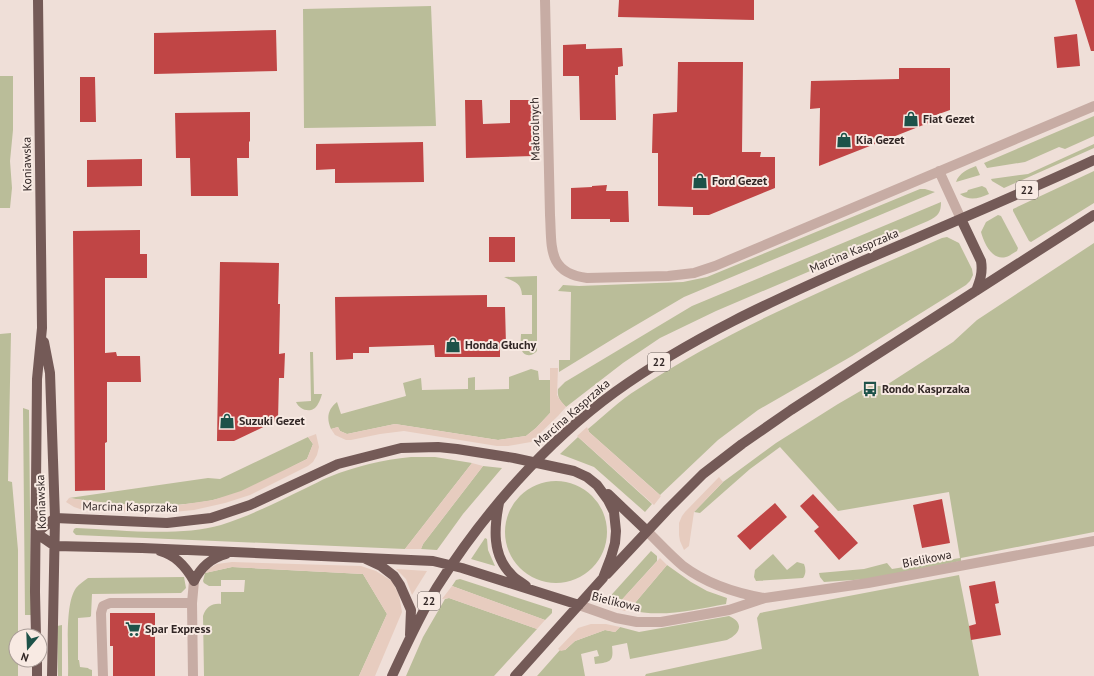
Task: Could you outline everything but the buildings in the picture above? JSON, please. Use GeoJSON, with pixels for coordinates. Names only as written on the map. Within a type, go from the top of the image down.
{"type":"FeatureCollection","features":[{"type":"Feature","properties":{"kind":"main road","name":"Koniawska"},"geometry":{"type":"LineString","coordinates":[[36,628],[37,379],[42,328],[38,0]]}},
{"type":"Feature","properties":{"kind":"main road","name":"Marcina Kasprzaka"},"geometry":{"type":"LineString","coordinates":[[55,518],[167,523],[211,518],[250,505],[338,464],[401,448],[451,449],[535,462],[574,425],[614,393],[650,368],[724,325],[801,288],[1094,160]]}},
{"type":"Feature","properties":{"kind":"main road"},"geometry":{"type":"LineString","coordinates":[[515,676],[603,578],[703,474],[742,444],[791,410],[1094,215]]}},
{"type":"Feature","properties":{"kind":"main road"},"geometry":{"type":"LineString","coordinates":[[960,219],[981,261],[982,272],[976,291]]}},
{"type":"Feature","properties":{"kind":"main road","name":"Koniawska"},"geometry":{"type":"LineString","coordinates":[[42,328],[50,372],[55,518],[52,676]]}},
{"type":"Feature","properties":{"kind":"main road"},"geometry":{"type":"LineString","coordinates":[[535,462],[574,471],[592,480],[647,531]]}},
{"type":"Feature","properties":{"kind":"main road","name":"22"},"geometry":{"type":"LineString","coordinates":[[392,676],[436,589],[452,565],[478,528],[535,462]]}},
{"type":"Feature","properties":{"kind":"main road"},"geometry":{"type":"LineString","coordinates":[[598,485],[614,512],[616,523],[615,543],[603,578]]}},
{"type":"Feature","properties":{"kind":"main road"},"geometry":{"type":"LineString","coordinates":[[500,501],[495,525],[497,547],[505,566],[511,574],[530,590]]}},
{"type":"Feature","properties":{"kind":"main road"},"geometry":{"type":"LineString","coordinates":[[55,518],[36,533],[55,546],[142,548],[433,561],[452,565],[579,606]]}},
{"type":"Feature","properties":{"kind":"main road"},"geometry":{"type":"LineString","coordinates":[[142,548],[163,552],[173,557],[182,563],[194,581],[201,570],[212,560],[220,555],[238,552]]}},
{"type":"Feature","properties":{"kind":"main road"},"geometry":{"type":"LineString","coordinates":[[362,558],[380,566],[394,576],[400,585],[410,610],[410,639]]}},
{"type":"Feature","properties":{"kind":"street","name":"Małorolnych"},"geometry":{"type":"LineString","coordinates":[[545,0],[552,245],[554,258],[562,269],[576,276],[587,278],[668,276],[694,273],[715,266],[939,171]]}},
{"type":"Feature","properties":{"kind":"street"},"geometry":{"type":"LineString","coordinates":[[960,219],[939,171],[1094,106]]}},
{"type":"Feature","properties":{"kind":"street","name":"Bielikowa"},"geometry":{"type":"LineString","coordinates":[[647,531],[683,565],[699,576],[734,592],[765,598]]}},
{"type":"Feature","properties":{"kind":"street","name":"Bielikowa"},"geometry":{"type":"LineString","coordinates":[[579,606],[616,618],[637,622],[661,622],[729,610],[765,598],[868,583],[1094,541]]}},
{"type":"Feature","properties":{"kind":"street"},"geometry":{"type":"LineString","coordinates":[[193,676],[192,603],[194,581]]}},
{"type":"Feature","properties":{"kind":"street"},"geometry":{"type":"LineString","coordinates":[[103,676],[101,613],[103,606],[110,604],[192,603]]}},
{"type":"Feature","properties":{"kind":"green space"},"geometry":{"type":"Polygon","coordinates":[[[431,6],[436,126],[304,128],[303,9],[431,6]]]}},
{"type":"Feature","properties":{"kind":"green space"},"geometry":{"type":"Polygon","coordinates":[[[0,76],[13,76],[13,130],[10,161],[12,188],[10,208],[0,208],[0,76]]]}},
{"type":"Feature","properties":{"kind":"green space"},"geometry":{"type":"Polygon","coordinates":[[[1094,116],[1094,136],[1065,149],[1059,147],[1025,162],[987,168],[984,163],[1094,116]]]}},
{"type":"Feature","properties":{"kind":"green space"},"geometry":{"type":"Polygon","coordinates":[[[1094,144],[1094,148],[1004,188],[991,179],[1028,174],[1094,144]]]}},
{"type":"Feature","properties":{"kind":"green space"},"geometry":{"type":"Polygon","coordinates":[[[976,166],[980,175],[956,182],[957,179],[967,170],[976,166]]]}},
{"type":"Feature","properties":{"kind":"green space"},"geometry":{"type":"Polygon","coordinates":[[[1094,171],[1094,203],[1031,242],[1029,241],[1013,209],[1094,171]]]}},
{"type":"Feature","properties":{"kind":"green space"},"geometry":{"type":"Polygon","coordinates":[[[982,186],[986,188],[989,194],[971,199],[960,194],[967,192],[968,190],[982,186]]]}},
{"type":"Feature","properties":{"kind":"green space"},"geometry":{"type":"Polygon","coordinates":[[[920,189],[935,192],[684,297],[559,372],[559,360],[570,360],[571,292],[558,291],[563,285],[579,286],[683,282],[707,277],[920,189]]]}},
{"type":"Feature","properties":{"kind":"green space"},"geometry":{"type":"Polygon","coordinates":[[[941,202],[938,214],[928,221],[716,311],[660,338],[623,363],[566,407],[559,399],[558,389],[565,382],[692,306],[941,202]]]}},
{"type":"Feature","properties":{"kind":"green space"},"geometry":{"type":"Polygon","coordinates":[[[998,215],[1001,216],[1018,248],[1017,251],[1009,256],[1001,258],[989,250],[981,232],[986,222],[998,215]]]}},
{"type":"Feature","properties":{"kind":"green space"},"geometry":{"type":"Polygon","coordinates":[[[947,237],[959,243],[972,269],[973,275],[966,285],[852,356],[758,410],[718,440],[660,495],[589,432],[588,429],[631,393],[711,345],[826,289],[947,237]]]}},
{"type":"Feature","properties":{"kind":"green space"},"geometry":{"type":"Polygon","coordinates":[[[1094,243],[1094,532],[961,558],[961,561],[868,579],[824,582],[819,573],[864,569],[887,563],[892,569],[960,558],[949,492],[838,511],[780,447],[750,469],[700,513],[694,512],[723,482],[776,443],[869,386],[885,386],[953,342],[977,320],[1094,243]]]}},
{"type":"Feature","properties":{"kind":"green space"},"geometry":{"type":"Polygon","coordinates":[[[537,276],[537,351],[528,355],[522,351],[521,348],[521,334],[532,334],[532,295],[522,295],[519,285],[504,277],[537,276]]]}},
{"type":"Feature","properties":{"kind":"green space"},"geometry":{"type":"Polygon","coordinates":[[[11,333],[8,481],[12,482],[18,550],[18,628],[8,628],[8,668],[18,668],[18,676],[0,676],[0,334],[11,333]]]}},
{"type":"Feature","properties":{"kind":"green space"},"geometry":{"type":"Polygon","coordinates":[[[310,352],[313,352],[314,394],[322,394],[316,407],[307,410],[300,408],[296,402],[311,401],[310,352]]]}},
{"type":"Feature","properties":{"kind":"green space"},"geometry":{"type":"Polygon","coordinates":[[[531,369],[538,371],[539,380],[550,380],[550,413],[526,436],[498,440],[395,424],[347,434],[340,431],[338,427],[331,429],[329,425],[328,417],[330,411],[337,402],[341,414],[406,396],[403,383],[421,378],[422,390],[468,389],[468,378],[475,377],[475,390],[509,389],[509,377],[531,369]]]}},
{"type":"Feature","properties":{"kind":"green space"},"geometry":{"type":"Polygon","coordinates":[[[23,408],[29,410],[31,615],[25,615],[23,408]]]}},
{"type":"Feature","properties":{"kind":"green space"},"geometry":{"type":"Polygon","coordinates":[[[308,437],[313,444],[307,459],[266,481],[241,492],[220,498],[177,505],[156,506],[69,498],[208,478],[220,479],[308,437]]]}},
{"type":"Feature","properties":{"kind":"green space"},"geometry":{"type":"Polygon","coordinates":[[[578,437],[652,504],[645,512],[594,467],[560,454],[578,437]]]}},
{"type":"Feature","properties":{"kind":"green space"},"geometry":{"type":"Polygon","coordinates":[[[411,457],[435,457],[472,463],[405,549],[76,535],[73,532],[76,528],[149,532],[205,529],[221,525],[253,513],[339,473],[369,464],[411,457]]]}},
{"type":"Feature","properties":{"kind":"green space"},"geometry":{"type":"Polygon","coordinates":[[[483,466],[502,468],[463,514],[437,550],[421,549],[423,544],[483,466]]]}},
{"type":"Feature","properties":{"kind":"green space"},"geometry":{"type":"Polygon","coordinates":[[[556,481],[566,482],[585,489],[599,503],[606,522],[606,542],[599,561],[585,575],[566,582],[556,583],[546,582],[527,575],[513,561],[506,542],[505,532],[506,522],[513,503],[527,489],[546,482],[556,481]]]}},
{"type":"Feature","properties":{"kind":"green space"},"geometry":{"type":"Polygon","coordinates":[[[485,538],[487,539],[488,550],[495,566],[471,559],[485,538]]]}},
{"type":"Feature","properties":{"kind":"green space"},"geometry":{"type":"Polygon","coordinates":[[[651,551],[657,556],[657,561],[618,604],[613,605],[605,602],[651,551]]]}},
{"type":"Feature","properties":{"kind":"green space"},"geometry":{"type":"Polygon","coordinates":[[[773,554],[787,570],[797,562],[804,564],[805,575],[803,578],[756,581],[754,577],[755,570],[773,554]]]}},
{"type":"Feature","properties":{"kind":"green space"},"geometry":{"type":"Polygon","coordinates":[[[667,565],[707,591],[727,598],[726,604],[690,611],[665,613],[629,610],[667,565]]]}},
{"type":"Feature","properties":{"kind":"green space"},"geometry":{"type":"Polygon","coordinates":[[[232,567],[363,574],[387,614],[359,676],[204,676],[204,613],[212,605],[221,604],[221,592],[244,592],[245,580],[221,580],[221,586],[209,586],[203,581],[205,573],[232,567]]]}},
{"type":"Feature","properties":{"kind":"green space"},"geometry":{"type":"Polygon","coordinates":[[[959,575],[979,676],[645,676],[646,674],[762,649],[757,618],[760,613],[959,575]]]}},
{"type":"Feature","properties":{"kind":"green space"},"geometry":{"type":"Polygon","coordinates":[[[184,577],[186,588],[181,593],[92,594],[91,616],[78,618],[78,660],[80,667],[92,670],[92,676],[68,676],[68,618],[72,596],[80,584],[88,578],[184,577]]]}},
{"type":"Feature","properties":{"kind":"green space"},"geometry":{"type":"Polygon","coordinates":[[[460,579],[552,609],[552,613],[545,620],[452,586],[456,580],[460,579]]]}},
{"type":"Feature","properties":{"kind":"green space"},"geometry":{"type":"Polygon","coordinates":[[[449,598],[537,629],[494,676],[406,676],[423,637],[445,599],[449,598]]]}},
{"type":"Feature","properties":{"kind":"green space"},"geometry":{"type":"Polygon","coordinates":[[[729,616],[737,622],[739,628],[735,635],[727,640],[630,659],[627,643],[612,646],[611,658],[604,663],[595,664],[594,657],[599,656],[597,650],[581,654],[585,676],[537,676],[560,650],[565,650],[575,641],[605,630],[615,632],[620,627],[639,632],[729,616]]]}},
{"type":"Feature","properties":{"kind":"green space"},"geometry":{"type":"Polygon","coordinates":[[[62,625],[62,676],[58,676],[57,626],[62,625]]]}},
{"type":"Feature","properties":{"kind":"shaded area"},"geometry":{"type":"Polygon","coordinates":[[[550,368],[558,368],[557,395],[566,407],[531,442],[508,446],[497,446],[404,431],[346,440],[335,435],[331,429],[338,427],[340,431],[347,434],[395,424],[498,440],[526,436],[550,413],[550,368]]]}},
{"type":"Feature","properties":{"kind":"shaded area"},"geometry":{"type":"Polygon","coordinates":[[[587,427],[589,432],[661,496],[654,505],[577,436],[587,427]]]}},
{"type":"Feature","properties":{"kind":"shaded area"},"geometry":{"type":"Polygon","coordinates":[[[316,434],[319,447],[317,455],[313,462],[308,466],[250,495],[225,503],[194,510],[163,513],[83,510],[66,502],[69,498],[109,504],[172,506],[213,500],[241,491],[307,459],[313,444],[308,437],[316,434]]]}},
{"type":"Feature","properties":{"kind":"shaded area"},"geometry":{"type":"Polygon","coordinates":[[[472,463],[483,466],[423,544],[421,549],[405,549],[472,463]]]}},
{"type":"Feature","properties":{"kind":"shaded area"},"geometry":{"type":"Polygon","coordinates":[[[719,477],[723,482],[694,512],[689,546],[684,550],[679,535],[679,523],[682,516],[719,477]]]}},
{"type":"Feature","properties":{"kind":"shaded area"},"geometry":{"type":"Polygon","coordinates":[[[660,558],[667,565],[629,610],[625,611],[612,607],[613,605],[618,604],[660,558]]]}},
{"type":"Feature","properties":{"kind":"shaded area"},"geometry":{"type":"Polygon","coordinates":[[[232,562],[361,566],[376,571],[392,581],[399,595],[402,612],[375,676],[359,676],[387,614],[363,574],[232,567],[205,573],[217,564],[232,562]]]}},
{"type":"Feature","properties":{"kind":"shaded area"},"geometry":{"type":"Polygon","coordinates":[[[396,569],[427,571],[412,595],[406,579],[396,569]]]}},
{"type":"Feature","properties":{"kind":"shaded area"},"geometry":{"type":"Polygon","coordinates":[[[452,586],[545,620],[537,629],[449,598],[442,599],[452,586]]]}},
{"type":"Feature","properties":{"kind":"shaded area"},"geometry":{"type":"Polygon","coordinates":[[[591,624],[606,624],[620,627],[615,632],[605,630],[575,641],[565,650],[561,651],[558,649],[578,628],[591,624]]]}},
{"type":"Feature","properties":{"kind":"place","name":"Fiat Gezet"},"geometry":{"type":"Point","coordinates":[911,119]}},
{"type":"Feature","properties":{"kind":"place","name":"Kia Gezet"},"geometry":{"type":"Point","coordinates":[844,140]}},
{"type":"Feature","properties":{"kind":"place","name":"Ford Gezet"},"geometry":{"type":"Point","coordinates":[700,181]}},
{"type":"Feature","properties":{"kind":"place","name":"Honda Głuchy"},"geometry":{"type":"Point","coordinates":[453,345]}},
{"type":"Feature","properties":{"kind":"place","name":"Rondo Kasprzaka"},"geometry":{"type":"Point","coordinates":[870,389]}},
{"type":"Feature","properties":{"kind":"place","name":"Suzuki Gezet"},"geometry":{"type":"Point","coordinates":[227,421]}},
{"type":"Feature","properties":{"kind":"place","name":"Spar Express"},"geometry":{"type":"Point","coordinates":[133,629]}}]}
